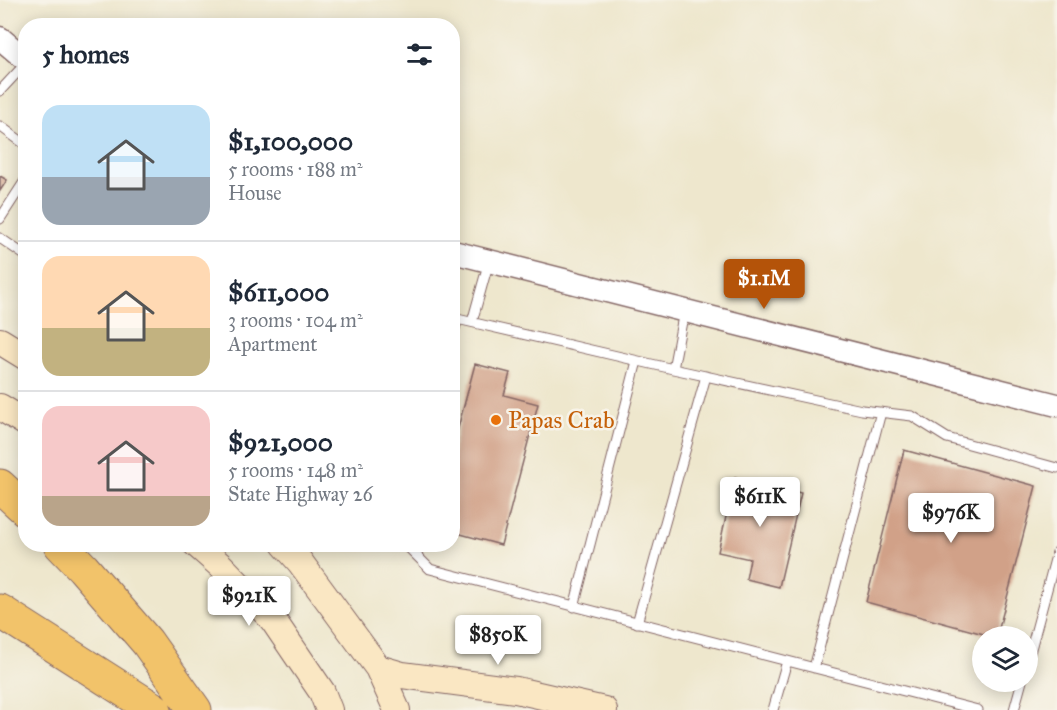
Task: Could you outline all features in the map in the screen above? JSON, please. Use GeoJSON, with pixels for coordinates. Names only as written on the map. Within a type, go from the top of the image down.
{"type":"FeatureCollection","features":[{"type":"Feature","properties":{"kind":"highway"},"geometry":{"type":"LineString","coordinates":[[0,486],[18,503]]}},
{"type":"Feature","properties":{"kind":"highway"},"geometry":{"type":"LineString","coordinates":[[68,552],[147,642],[195,710]]}},
{"type":"Feature","properties":{"kind":"highway"},"geometry":{"type":"LineString","coordinates":[[0,610],[155,710]]}},
{"type":"Feature","properties":{"kind":"main road"},"geometry":{"type":"LineString","coordinates":[[0,340],[18,352]]}},
{"type":"Feature","properties":{"kind":"main road"},"geometry":{"type":"LineString","coordinates":[[0,407],[18,418]]}},
{"type":"Feature","properties":{"kind":"main road"},"geometry":{"type":"LineString","coordinates":[[205,552],[273,620],[322,692],[329,710]]}},
{"type":"Feature","properties":{"kind":"main road"},"geometry":{"type":"LineString","coordinates":[[291,552],[378,668],[397,710]]}},
{"type":"Feature","properties":{"kind":"main road"},"geometry":{"type":"LineString","coordinates":[[378,668],[402,675],[516,690],[604,710]]}},
{"type":"Feature","properties":{"kind":"street"},"geometry":{"type":"LineString","coordinates":[[0,38],[18,54]]}},
{"type":"Feature","properties":{"kind":"street"},"geometry":{"type":"LineString","coordinates":[[460,254],[1057,405]]}},
{"type":"Feature","properties":{"kind":"lane"},"geometry":{"type":"LineString","coordinates":[[0,91],[18,70]]}},
{"type":"Feature","properties":{"kind":"lane"},"geometry":{"type":"LineString","coordinates":[[0,126],[18,139]]}},
{"type":"Feature","properties":{"kind":"lane"},"geometry":{"type":"LineString","coordinates":[[0,219],[18,191]]}},
{"type":"Feature","properties":{"kind":"lane"},"geometry":{"type":"LineString","coordinates":[[0,238],[18,250]]}},
{"type":"Feature","properties":{"kind":"lane"},"geometry":{"type":"LineString","coordinates":[[472,322],[489,261]]}},
{"type":"Feature","properties":{"kind":"lane"},"geometry":{"type":"LineString","coordinates":[[673,369],[684,311]]}},
{"type":"Feature","properties":{"kind":"lane"},"geometry":{"type":"LineString","coordinates":[[460,319],[862,410],[912,416],[947,438],[1057,468]]}},
{"type":"Feature","properties":{"kind":"lane"},"geometry":{"type":"LineString","coordinates":[[574,607],[638,361]]}},
{"type":"Feature","properties":{"kind":"lane"},"geometry":{"type":"LineString","coordinates":[[637,623],[706,376]]}},
{"type":"Feature","properties":{"kind":"lane"},"geometry":{"type":"LineString","coordinates":[[814,668],[881,412]]}},
{"type":"Feature","properties":{"kind":"lane"},"geometry":{"type":"LineString","coordinates":[[413,552],[430,569],[978,710]]}},
{"type":"Feature","properties":{"kind":"lane"},"geometry":{"type":"LineString","coordinates":[[1037,626],[1057,552]]}},
{"type":"Feature","properties":{"kind":"lane"},"geometry":{"type":"LineString","coordinates":[[773,710],[786,661]]}},
{"type":"Feature","properties":{"kind":"lane"},"geometry":{"type":"LineString","coordinates":[[1014,710],[1019,692]]}},
{"type":"Feature","properties":{"kind":"building"},"geometry":{"type":"Polygon","coordinates":[[[0,176],[7,180],[0,191],[0,176]]]}},
{"type":"Feature","properties":{"kind":"building"},"geometry":{"type":"Polygon","coordinates":[[[475,364],[510,373],[504,395],[538,404],[501,545],[460,534],[460,421],[475,364]]]}},
{"type":"Feature","properties":{"kind":"building"},"geometry":{"type":"Polygon","coordinates":[[[904,450],[1036,486],[1000,626],[972,626],[972,631],[866,602],[904,450]]]}},
{"type":"Feature","properties":{"kind":"building"},"geometry":{"type":"Polygon","coordinates":[[[735,477],[801,493],[779,587],[746,579],[750,559],[718,552],[735,477]]]}},
{"type":"Feature","properties":{"kind":"place","name":"Papas Crab"},"geometry":{"type":"Point","coordinates":[496,420]}}]}
